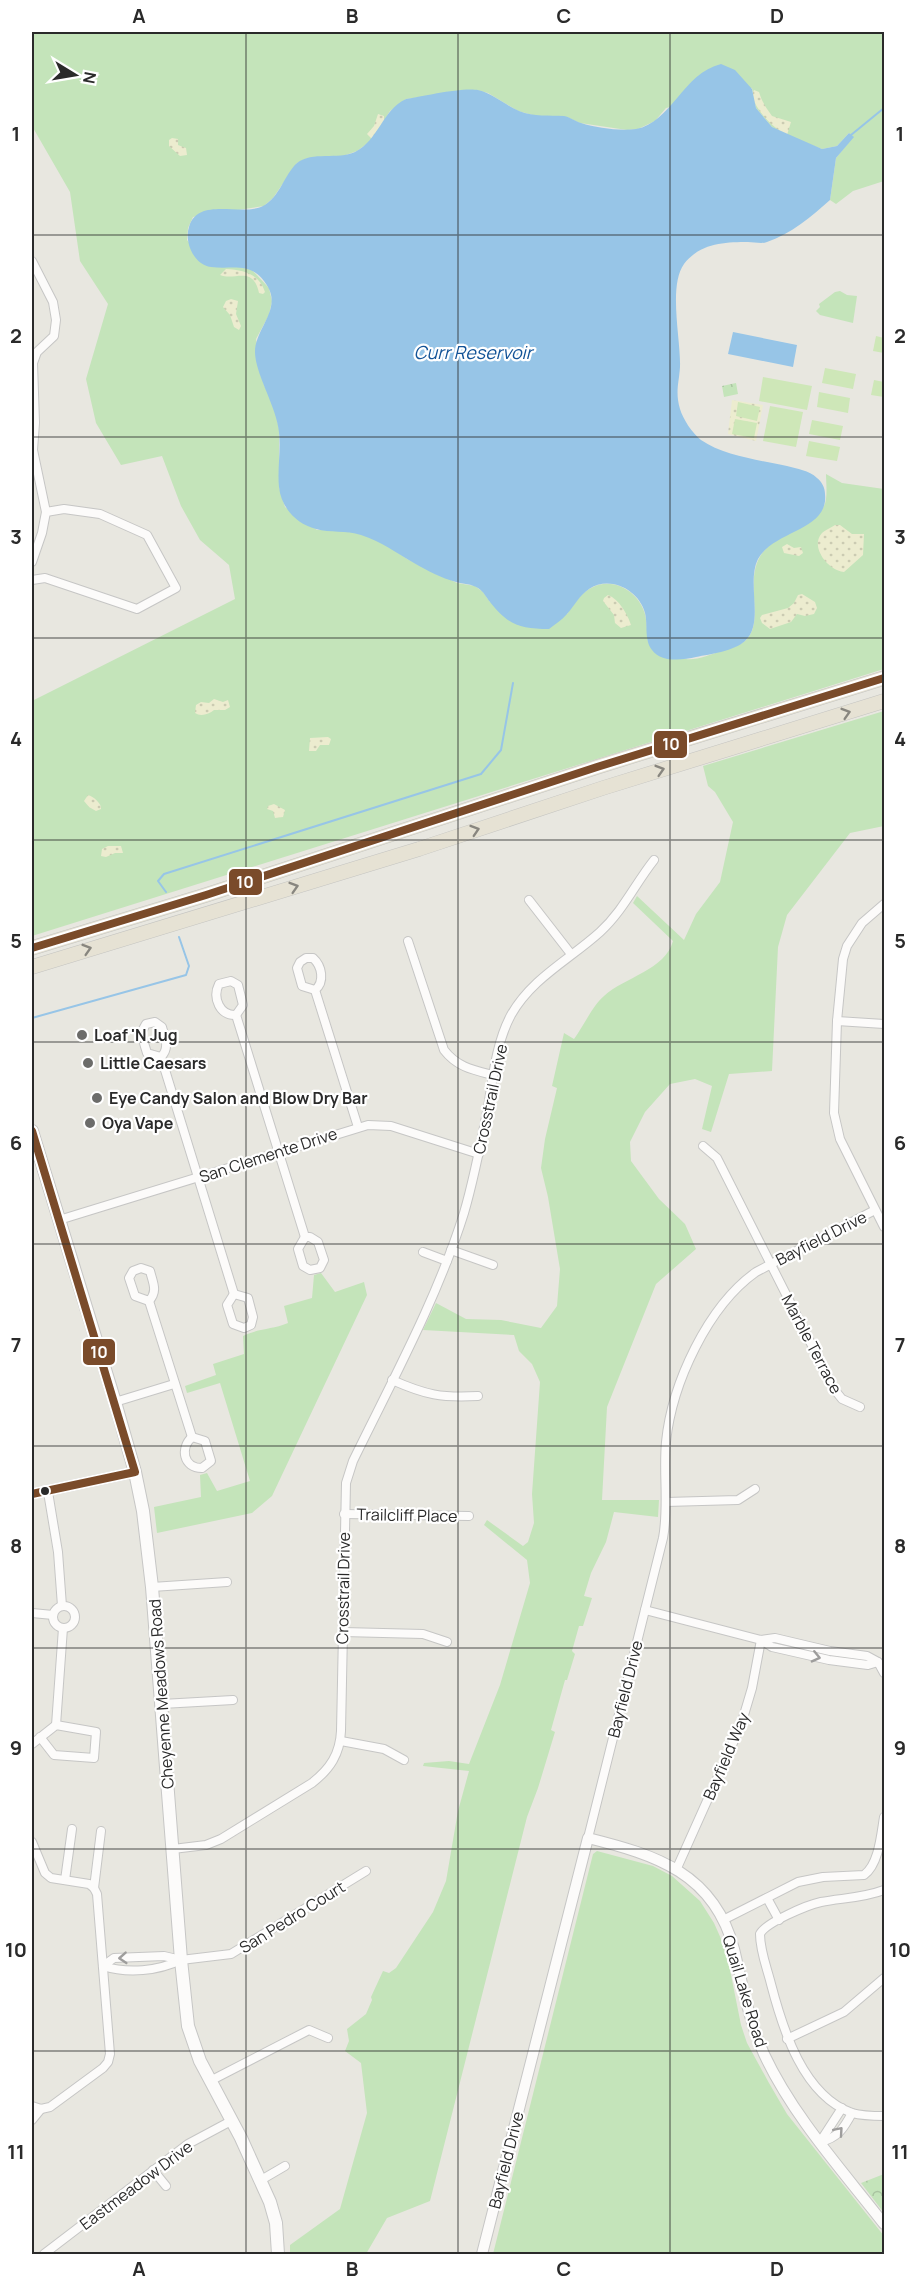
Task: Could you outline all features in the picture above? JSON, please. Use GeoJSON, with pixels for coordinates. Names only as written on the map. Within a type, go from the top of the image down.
{"type":"FeatureCollection","features":[{"type":"Feature","properties":{"kind":"highway"},"geometry":{"type":"LineString","coordinates":[[32,948],[217,891],[597,767],[885,678]]}},
{"type":"Feature","properties":{"kind":"highway"},"geometry":{"type":"LineString","coordinates":[[32,967],[419,849],[603,788],[885,701]]}},
{"type":"Feature","properties":{"kind":"main road","name":"Cheyenne Meadows Road"},"geometry":{"type":"LineString","coordinates":[[32,1131],[116,1402],[135,1472],[148,1544],[188,2026],[194,2047],[210,2081],[261,2180],[276,2223],[278,2254]]}},
{"type":"Feature","properties":{"kind":"street"},"geometry":{"type":"LineString","coordinates":[[32,261],[53,302],[56,320],[54,336],[34,350],[32,364],[35,423],[33,450],[46,512],[42,533],[32,562]]}},
{"type":"Feature","properties":{"kind":"street"},"geometry":{"type":"LineString","coordinates":[[32,580],[45,578],[137,609],[176,588],[147,535],[100,514],[64,509],[46,512]]}},
{"type":"Feature","properties":{"kind":"street","name":"Crosstrail Drive"},"geometry":{"type":"LineString","coordinates":[[173,1849],[213,1843],[312,1783],[331,1766],[340,1741],[344,1494],[348,1473],[451,1250],[464,1212],[479,1154],[493,1075],[503,1036],[516,1008],[535,985],[609,923],[654,860]]}},
{"type":"Feature","properties":{"kind":"street"},"geometry":{"type":"LineString","coordinates":[[529,900],[571,954]]}},
{"type":"Feature","properties":{"kind":"street"},"geometry":{"type":"LineString","coordinates":[[885,904],[862,923],[847,946],[840,973],[834,1113],[836,1126],[885,1227]]}},
{"type":"Feature","properties":{"kind":"street"},"geometry":{"type":"LineString","coordinates":[[408,941],[444,1050],[452,1060],[466,1068],[493,1075]]}},
{"type":"Feature","properties":{"kind":"street"},"geometry":{"type":"LineString","coordinates":[[315,990],[358,1127]]}},
{"type":"Feature","properties":{"kind":"street"},"geometry":{"type":"LineString","coordinates":[[236,1016],[305,1237]]}},
{"type":"Feature","properties":{"kind":"street"},"geometry":{"type":"LineString","coordinates":[[837,1021],[885,1024]]}},
{"type":"Feature","properties":{"kind":"street"},"geometry":{"type":"LineString","coordinates":[[161,1057],[234,1294]]}},
{"type":"Feature","properties":{"kind":"street","name":"San Clemente Drive"},"geometry":{"type":"LineString","coordinates":[[59,1220],[358,1127],[391,1126],[479,1154]]}},
{"type":"Feature","properties":{"kind":"street","name":"Marble Terrace"},"geometry":{"type":"LineString","coordinates":[[703,1146],[717,1158],[834,1389],[842,1399],[860,1407]]}},
{"type":"Feature","properties":{"kind":"street","name":"Bayfield Drive"},"geometry":{"type":"LineString","coordinates":[[482,2254],[665,1528],[668,1431],[674,1404],[689,1363],[708,1324],[724,1301],[745,1280],[770,1264],[875,1210]]}},
{"type":"Feature","properties":{"kind":"street"},"geometry":{"type":"LineString","coordinates":[[451,1250],[493,1265]]}},
{"type":"Feature","properties":{"kind":"street"},"geometry":{"type":"LineString","coordinates":[[423,1252],[447,1261]]}},
{"type":"Feature","properties":{"kind":"street"},"geometry":{"type":"LineString","coordinates":[[149,1301],[192,1437]]}},
{"type":"Feature","properties":{"kind":"street"},"geometry":{"type":"LineString","coordinates":[[392,1380],[427,1395],[478,1396]]}},
{"type":"Feature","properties":{"kind":"street"},"geometry":{"type":"LineString","coordinates":[[116,1402],[174,1384]]}},
{"type":"Feature","properties":{"kind":"street"},"geometry":{"type":"LineString","coordinates":[[32,1494],[135,1472]]}},
{"type":"Feature","properties":{"kind":"street"},"geometry":{"type":"LineString","coordinates":[[666,1502],[738,1500],[755,1490]]}},
{"type":"Feature","properties":{"kind":"street"},"geometry":{"type":"LineString","coordinates":[[48,1492],[58,1552],[62,1606]]}},
{"type":"Feature","properties":{"kind":"street","name":"Trailcliff Place"},"geometry":{"type":"LineString","coordinates":[[344,1514],[469,1516]]}},
{"type":"Feature","properties":{"kind":"street"},"geometry":{"type":"LineString","coordinates":[[152,1587],[227,1582]]}},
{"type":"Feature","properties":{"kind":"street"},"geometry":{"type":"LineString","coordinates":[[62,1606],[72,1609],[75,1616],[71,1626],[63,1628],[56,1625],[52,1616],[56,1609],[62,1606]]}},
{"type":"Feature","properties":{"kind":"street"},"geometry":{"type":"LineString","coordinates":[[645,1610],[761,1640],[775,1638],[830,1651],[867,1656],[881,1662],[885,1673]]}},
{"type":"Feature","properties":{"kind":"street"},"geometry":{"type":"LineString","coordinates":[[32,1613],[52,1616]]}},
{"type":"Feature","properties":{"kind":"street"},"geometry":{"type":"LineString","coordinates":[[56,1725],[63,1628]]}},
{"type":"Feature","properties":{"kind":"street"},"geometry":{"type":"LineString","coordinates":[[343,1632],[423,1634],[447,1642]]}},
{"type":"Feature","properties":{"kind":"street","name":"Bayfield Way"},"geometry":{"type":"LineString","coordinates":[[677,1869],[741,1725],[752,1688],[761,1640]]}},
{"type":"Feature","properties":{"kind":"street"},"geometry":{"type":"LineString","coordinates":[[162,1704],[233,1700]]}},
{"type":"Feature","properties":{"kind":"street"},"geometry":{"type":"LineString","coordinates":[[32,1744],[40,1737],[56,1725],[96,1731],[94,1758],[54,1755],[40,1737]]}},
{"type":"Feature","properties":{"kind":"street"},"geometry":{"type":"LineString","coordinates":[[340,1741],[384,1749],[404,1760]]}},
{"type":"Feature","properties":{"kind":"street"},"geometry":{"type":"LineString","coordinates":[[723,1920],[784,1888],[810,1879],[864,1875],[872,1865],[885,1817]]}},
{"type":"Feature","properties":{"kind":"street"},"geometry":{"type":"LineString","coordinates":[[65,1880],[72,1829]]}},
{"type":"Feature","properties":{"kind":"street"},"geometry":{"type":"LineString","coordinates":[[32,2120],[36,2108],[50,2107],[103,2068],[110,2054],[97,1894],[94,1888],[101,1831]]}},
{"type":"Feature","properties":{"kind":"street","name":"Quail Lake Road"},"geometry":{"type":"LineString","coordinates":[[588,1838],[641,1852],[677,1869],[699,1888],[723,1920],[733,1947],[745,2003],[764,2054],[780,2085],[820,2142],[885,2224]]}},
{"type":"Feature","properties":{"kind":"street"},"geometry":{"type":"LineString","coordinates":[[32,1842],[45,1873],[51,1878],[84,1883],[94,1888]]}},
{"type":"Feature","properties":{"kind":"street","name":"San Pedro Court"},"geometry":{"type":"LineString","coordinates":[[181,1960],[224,1956],[238,1950],[366,1871]]}},
{"type":"Feature","properties":{"kind":"street"},"geometry":{"type":"LineString","coordinates":[[885,1890],[867,1896],[820,1902],[762,1930],[760,1940],[787,2039],[819,2090],[852,2113],[885,2116]]}},
{"type":"Feature","properties":{"kind":"street"},"geometry":{"type":"LineString","coordinates":[[767,1898],[779,1920]]}},
{"type":"Feature","properties":{"kind":"street"},"geometry":{"type":"LineString","coordinates":[[103,1965],[114,1958],[164,1956],[181,1960]]}},
{"type":"Feature","properties":{"kind":"street"},"geometry":{"type":"LineString","coordinates":[[143,1957],[144,1969]]}},
{"type":"Feature","properties":{"kind":"street"},"geometry":{"type":"LineString","coordinates":[[103,1965],[118,1971],[164,1968],[181,1960]]}},
{"type":"Feature","properties":{"kind":"street"},"geometry":{"type":"LineString","coordinates":[[787,2039],[844,2012],[885,1978]]}},
{"type":"Feature","properties":{"kind":"street"},"geometry":{"type":"LineString","coordinates":[[210,2081],[309,2030],[328,2038]]}},
{"type":"Feature","properties":{"kind":"street"},"geometry":{"type":"LineString","coordinates":[[820,2142],[842,2108]]}},
{"type":"Feature","properties":{"kind":"street"},"geometry":{"type":"LineString","coordinates":[[820,2142],[833,2139],[843,2130],[852,2113]]}},
{"type":"Feature","properties":{"kind":"street","name":"Eastmeadow Drive"},"geometry":{"type":"LineString","coordinates":[[44,2254],[188,2144],[231,2121]]}},
{"type":"Feature","properties":{"kind":"street"},"geometry":{"type":"LineString","coordinates":[[261,2180],[285,2166]]}},
{"type":"Feature","properties":{"kind":"street"},"geometry":{"type":"LineString","coordinates":[[153,2170],[166,2186]]}},
{"type":"Feature","properties":{"kind":"green space"},"geometry":{"type":"Polygon","coordinates":[[[32,32],[884,32],[884,181],[853,191],[836,204],[830,200],[836,158],[853,137],[849,133],[837,146],[822,149],[795,139],[772,127],[756,108],[752,88],[666,108],[655,121],[638,129],[627,130],[580,123],[567,117],[536,116],[518,111],[488,93],[476,90],[406,99],[390,111],[372,140],[357,151],[343,156],[308,158],[297,163],[273,198],[264,206],[193,217],[188,228],[187,240],[211,267],[240,267],[252,270],[269,288],[272,301],[269,315],[256,339],[264,385],[274,406],[279,429],[279,487],[285,507],[317,530],[358,533],[383,542],[407,559],[457,583],[475,586],[490,602],[567,614],[589,589],[601,584],[617,585],[631,593],[642,606],[646,617],[648,642],[677,656],[694,659],[735,647],[746,640],[752,632],[755,610],[754,574],[757,563],[770,545],[812,521],[819,514],[826,499],[826,474],[842,483],[884,489],[884,669],[32,936],[32,701],[235,599],[229,565],[200,540],[181,506],[162,456],[121,465],[96,423],[86,379],[108,304],[80,261],[70,192],[32,126],[32,32]]]}},
{"type":"Feature","properties":{"kind":"green space"},"geometry":{"type":"Polygon","coordinates":[[[840,291],[847,295],[857,296],[853,323],[820,315],[816,311],[820,307],[819,304],[840,291]]]}},
{"type":"Feature","properties":{"kind":"green space"},"geometry":{"type":"Polygon","coordinates":[[[876,336],[884,338],[884,353],[873,351],[876,336]]]}},
{"type":"Feature","properties":{"kind":"green space"},"geometry":{"type":"Polygon","coordinates":[[[825,368],[856,374],[853,389],[822,383],[825,368]]]}},
{"type":"Feature","properties":{"kind":"green space"},"geometry":{"type":"Polygon","coordinates":[[[763,377],[812,386],[807,410],[759,401],[763,377]]]}},
{"type":"Feature","properties":{"kind":"green space"},"geometry":{"type":"Polygon","coordinates":[[[874,380],[884,382],[884,397],[871,395],[874,380]]]}},
{"type":"Feature","properties":{"kind":"green space"},"geometry":{"type":"Polygon","coordinates":[[[736,383],[738,394],[724,397],[722,386],[736,383]]]}},
{"type":"Feature","properties":{"kind":"green space"},"geometry":{"type":"Polygon","coordinates":[[[819,392],[850,398],[848,413],[817,407],[819,392]]]}},
{"type":"Feature","properties":{"kind":"green space"},"geometry":{"type":"Polygon","coordinates":[[[738,402],[760,407],[757,421],[736,416],[738,402]]]}},
{"type":"Feature","properties":{"kind":"green space"},"geometry":{"type":"Polygon","coordinates":[[[770,406],[803,412],[796,447],[763,441],[770,406]]]}},
{"type":"Feature","properties":{"kind":"green space"},"geometry":{"type":"Polygon","coordinates":[[[735,419],[757,423],[754,438],[732,434],[735,419]]]}},
{"type":"Feature","properties":{"kind":"green space"},"geometry":{"type":"Polygon","coordinates":[[[812,420],[843,426],[840,440],[809,434],[812,420]]]}},
{"type":"Feature","properties":{"kind":"green space"},"geometry":{"type":"Polygon","coordinates":[[[809,441],[840,447],[837,461],[806,456],[809,441]]]}},
{"type":"Feature","properties":{"kind":"green space"},"geometry":{"type":"Polygon","coordinates":[[[884,711],[884,826],[850,833],[787,915],[778,947],[772,1071],[729,1074],[711,1132],[702,1129],[712,1086],[695,1079],[670,1084],[645,1112],[630,1142],[631,1161],[659,1199],[685,1224],[696,1249],[656,1284],[607,1407],[602,1500],[659,1500],[658,1517],[614,1512],[606,1542],[591,1573],[584,1596],[592,1598],[583,1626],[579,1626],[572,1651],[575,1654],[551,1730],[555,1732],[527,1817],[430,2201],[387,2218],[366,2254],[290,2254],[290,2245],[340,2209],[367,2113],[361,2063],[345,2051],[349,2041],[347,2029],[366,2014],[383,1971],[389,1973],[396,1968],[433,1912],[446,1881],[458,1811],[469,1771],[423,1766],[424,1763],[449,1761],[469,1764],[500,1685],[530,1583],[527,1560],[484,1525],[487,1520],[523,1546],[528,1542],[534,1523],[532,1494],[540,1382],[532,1364],[519,1351],[514,1335],[423,1330],[436,1303],[466,1319],[501,1320],[541,1328],[557,1306],[560,1269],[541,1168],[557,1088],[552,1086],[564,1033],[574,1039],[592,1010],[604,996],[653,966],[669,951],[673,941],[633,903],[637,896],[684,940],[696,914],[720,882],[733,822],[715,792],[708,786],[703,766],[884,711]]]}},
{"type":"Feature","properties":{"kind":"green space"},"geometry":{"type":"Polygon","coordinates":[[[321,1273],[335,1292],[364,1282],[367,1295],[272,1496],[252,1513],[157,1533],[154,1507],[201,1497],[200,1475],[207,1473],[217,1491],[250,1481],[220,1383],[187,1393],[185,1386],[216,1375],[213,1364],[244,1354],[243,1336],[288,1323],[284,1306],[312,1298],[314,1275],[321,1273]]]}},
{"type":"Feature","properties":{"kind":"green space"},"geometry":{"type":"Polygon","coordinates":[[[597,1851],[653,1866],[672,1876],[700,1901],[714,1923],[726,1950],[741,2025],[747,2043],[787,2114],[884,2236],[884,2254],[493,2254],[593,1854],[597,1851]]]}},
{"type":"Feature","properties":{"kind":"green space"},"geometry":{"type":"Polygon","coordinates":[[[884,2174],[884,2213],[861,2183],[884,2174]]]}},
{"type":"Feature","properties":{"kind":"sand"},"geometry":{"type":"Polygon","coordinates":[[[754,90],[759,92],[772,116],[791,122],[787,135],[761,113],[752,95],[754,90]]]}},
{"type":"Feature","properties":{"kind":"sand"},"geometry":{"type":"Polygon","coordinates":[[[378,114],[384,116],[384,122],[372,139],[367,134],[374,126],[378,114]]]}},
{"type":"Feature","properties":{"kind":"sand"},"geometry":{"type":"Polygon","coordinates":[[[178,139],[178,145],[186,148],[187,155],[180,156],[169,146],[169,140],[178,139]]]}},
{"type":"Feature","properties":{"kind":"sand"},"geometry":{"type":"Polygon","coordinates":[[[226,269],[250,274],[259,281],[265,292],[259,293],[256,284],[248,277],[220,275],[226,269]]]}},
{"type":"Feature","properties":{"kind":"sand"},"geometry":{"type":"Polygon","coordinates":[[[231,299],[238,301],[236,314],[241,326],[239,330],[234,327],[230,315],[223,307],[226,301],[231,299]]]}},
{"type":"Feature","properties":{"kind":"sand"},"geometry":{"type":"Polygon","coordinates":[[[732,400],[763,405],[756,441],[728,434],[732,400]]]}},
{"type":"Feature","properties":{"kind":"sand"},"geometry":{"type":"Polygon","coordinates":[[[835,525],[840,525],[852,534],[864,534],[863,555],[844,572],[838,571],[827,563],[819,551],[819,539],[822,533],[835,525]]]}},
{"type":"Feature","properties":{"kind":"sand"},"geometry":{"type":"Polygon","coordinates":[[[787,544],[794,548],[801,547],[803,553],[799,556],[784,553],[782,547],[787,544]]]}},
{"type":"Feature","properties":{"kind":"sand"},"geometry":{"type":"Polygon","coordinates":[[[802,594],[815,602],[817,608],[814,614],[805,616],[797,614],[791,622],[770,629],[762,623],[760,618],[762,615],[788,608],[798,595],[802,594]]]}},
{"type":"Feature","properties":{"kind":"sand"},"geometry":{"type":"Polygon","coordinates":[[[608,595],[616,600],[631,625],[621,628],[615,623],[614,615],[603,601],[608,595]]]}},
{"type":"Feature","properties":{"kind":"sand"},"geometry":{"type":"Polygon","coordinates":[[[214,699],[223,702],[228,700],[230,707],[200,715],[195,713],[196,705],[201,702],[209,703],[214,699]]]}},
{"type":"Feature","properties":{"kind":"sand"},"geometry":{"type":"Polygon","coordinates":[[[328,737],[331,739],[329,745],[320,745],[316,751],[309,751],[310,738],[328,737]]]}},
{"type":"Feature","properties":{"kind":"sand"},"geometry":{"type":"Polygon","coordinates":[[[88,795],[97,800],[101,809],[96,811],[89,807],[84,801],[88,795]]]}},
{"type":"Feature","properties":{"kind":"sand"},"geometry":{"type":"Polygon","coordinates":[[[274,804],[285,810],[283,817],[275,818],[273,811],[267,809],[268,806],[274,804]]]}},
{"type":"Feature","properties":{"kind":"sand"},"geometry":{"type":"Polygon","coordinates":[[[108,846],[121,846],[123,853],[101,856],[102,849],[108,846]]]}},
{"type":"Feature","properties":{"kind":"water","name":"Curr Reservoir"},"geometry":{"type":"Polygon","coordinates":[[[721,64],[735,70],[752,89],[756,108],[772,127],[822,149],[837,146],[849,133],[854,137],[836,158],[830,200],[808,218],[793,229],[767,242],[731,242],[705,248],[690,257],[679,274],[676,299],[680,356],[678,398],[681,413],[688,426],[701,440],[720,450],[810,473],[820,481],[825,492],[824,506],[818,516],[766,549],[758,559],[754,579],[754,624],[745,641],[729,650],[691,658],[672,660],[661,657],[650,646],[642,605],[630,592],[614,584],[597,585],[589,589],[565,616],[549,629],[522,627],[503,616],[476,587],[435,574],[369,538],[316,529],[296,519],[286,508],[280,494],[278,426],[261,378],[255,352],[259,335],[270,312],[271,295],[268,287],[256,273],[242,268],[211,267],[195,257],[188,239],[189,227],[194,218],[201,212],[211,210],[243,210],[263,206],[278,192],[297,163],[310,157],[355,152],[370,140],[391,110],[406,99],[471,89],[489,94],[525,113],[564,116],[601,128],[636,129],[659,118],[697,77],[721,64]]]}},
{"type":"Feature","properties":{"kind":"water"},"geometry":{"type":"Polygon","coordinates":[[[733,332],[797,345],[793,367],[728,354],[733,332]]]}},
{"type":"Feature","properties":{"kind":"waterway"},"geometry":{"type":"LineString","coordinates":[[851,135],[884,108]]}},
{"type":"Feature","properties":{"kind":"waterway"},"geometry":{"type":"LineString","coordinates":[[166,892],[158,881],[164,874],[481,774],[501,750],[513,683]]}},
{"type":"Feature","properties":{"kind":"waterway"},"geometry":{"type":"LineString","coordinates":[[32,1018],[186,975],[189,966],[179,937]]}},
{"type":"Feature","properties":{"kind":"transit line","name":"10"},"geometry":{"type":"LineString","coordinates":[[32,948],[206,895],[597,767],[884,678]]}},
{"type":"Feature","properties":{"kind":"transit line","name":"10"},"geometry":{"type":"LineString","coordinates":[[32,1131],[135,1472],[32,1494]]}},
{"type":"Feature","properties":{"kind":"place","name":"Loaf 'N Jug"},"geometry":{"type":"Point","coordinates":[82,1035]}},
{"type":"Feature","properties":{"kind":"place","name":"Little Caesars"},"geometry":{"type":"Point","coordinates":[88,1063]}},
{"type":"Feature","properties":{"kind":"place","name":"Eye Candy Salon and Blow Dry Bar"},"geometry":{"type":"Point","coordinates":[97,1098]}},
{"type":"Feature","properties":{"kind":"place","name":"Oya Vape"},"geometry":{"type":"Point","coordinates":[90,1123]}}]}
